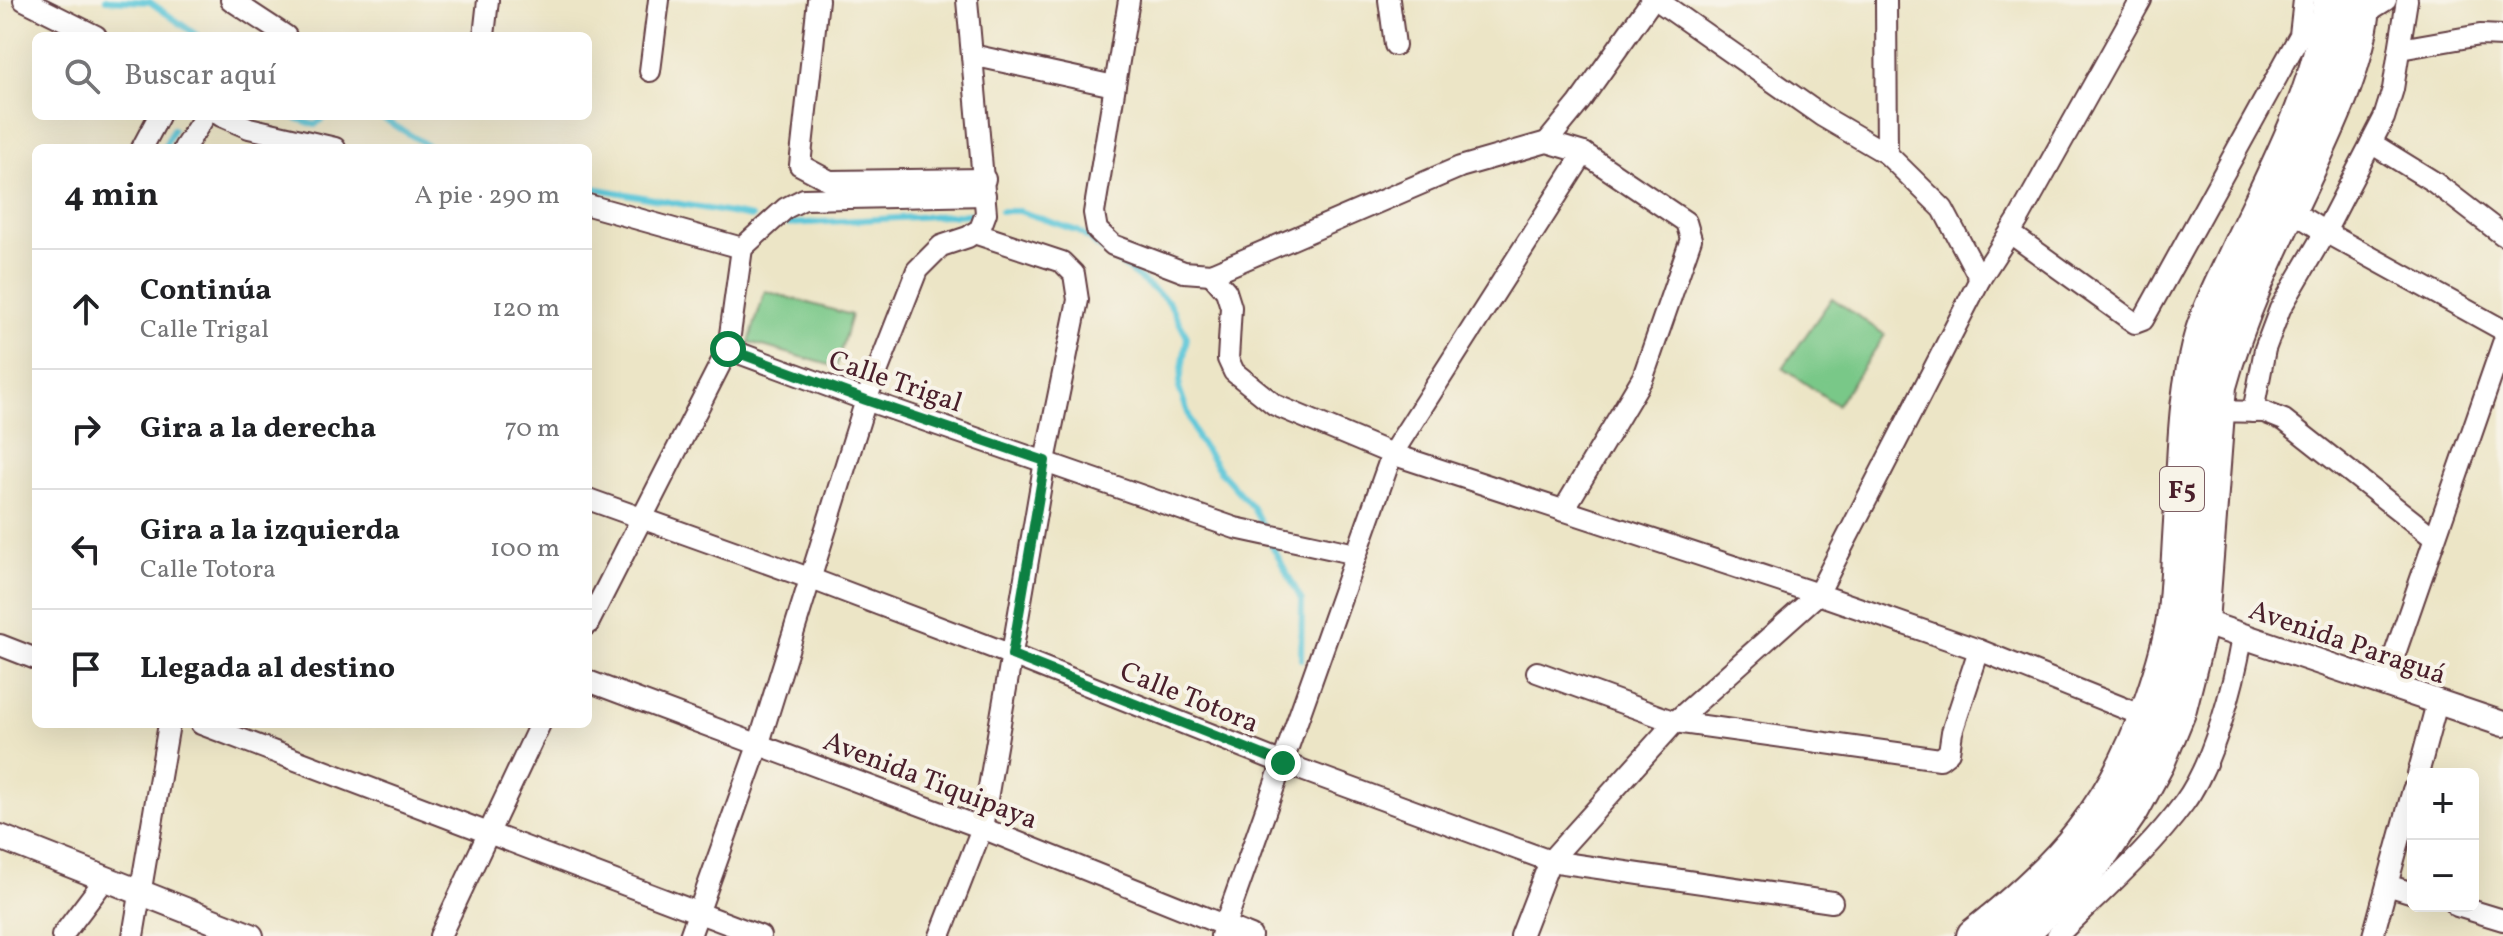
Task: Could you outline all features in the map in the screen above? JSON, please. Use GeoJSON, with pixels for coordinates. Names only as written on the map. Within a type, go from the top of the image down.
{"type":"FeatureCollection","features":[{"type":"Feature","properties":{"kind":"highway","name":"F5"},"geometry":{"type":"LineString","coordinates":[[2017,936],[2079,880],[2132,809],[2157,763],[2178,712],[2188,618],[2201,410],[2219,386],[2228,352],[2251,292],[2319,68],[2331,0]]}},
{"type":"Feature","properties":{"kind":"highway","name":"F5"},"geometry":{"type":"LineString","coordinates":[[2276,203],[2334,114],[2371,5]]}},
{"type":"Feature","properties":{"kind":"highway","name":"F5"},"geometry":{"type":"LineString","coordinates":[[1974,936],[2037,885],[2092,822],[2122,775],[2161,675],[2188,618]]}},
{"type":"Feature","properties":{"kind":"street"},"geometry":{"type":"LineString","coordinates":[[24,0],[88,32]]}},
{"type":"Feature","properties":{"kind":"street"},"geometry":{"type":"LineString","coordinates":[[231,0],[280,32]]}},
{"type":"Feature","properties":{"kind":"street"},"geometry":{"type":"LineString","coordinates":[[484,32],[488,0]]}},
{"type":"Feature","properties":{"kind":"street"},"geometry":{"type":"LineString","coordinates":[[650,71],[659,0]]}},
{"type":"Feature","properties":{"kind":"street"},"geometry":{"type":"LineString","coordinates":[[818,0],[800,165],[830,181],[985,187]]}},
{"type":"Feature","properties":{"kind":"street"},"geometry":{"type":"LineString","coordinates":[[690,936],[759,743],[866,400],[917,270],[941,246],[980,229],[986,213],[967,0]]}},
{"type":"Feature","properties":{"kind":"street"},"geometry":{"type":"LineString","coordinates":[[1129,0],[1094,213],[1097,230],[1113,245],[1184,272],[1211,274],[1460,167],[1547,142],[1584,153],[1686,222],[1691,239],[1643,377],[1563,511]]}},
{"type":"Feature","properties":{"kind":"street"},"geometry":{"type":"LineString","coordinates":[[1389,0],[1395,45]]}},
{"type":"Feature","properties":{"kind":"street"},"geometry":{"type":"LineString","coordinates":[[1547,142],[1654,0],[1822,116],[1887,154],[1943,209],[1980,279]]}},
{"type":"Feature","properties":{"kind":"street"},"geometry":{"type":"LineString","coordinates":[[1886,0],[1887,154]]}},
{"type":"Feature","properties":{"kind":"street"},"geometry":{"type":"LineString","coordinates":[[1521,936],[1550,861],[1675,722],[1818,594],[1980,279],[2010,233],[2141,0]]}},
{"type":"Feature","properties":{"kind":"street"},"geometry":{"type":"LineString","coordinates":[[2010,233],[2135,323],[2143,320],[2300,35],[2304,0]]}},
{"type":"Feature","properties":{"kind":"street"},"geometry":{"type":"LineString","coordinates":[[2253,412],[2265,349],[2280,309],[2325,232],[2384,118],[2393,89],[2407,0]]}},
{"type":"Feature","properties":{"kind":"street"},"geometry":{"type":"LineString","coordinates":[[2400,49],[2480,35],[2503,36]]}},
{"type":"Feature","properties":{"kind":"street"},"geometry":{"type":"LineString","coordinates":[[972,55],[1114,86]]}},
{"type":"Feature","properties":{"kind":"street"},"geometry":{"type":"LineString","coordinates":[[144,144],[157,120]]}},
{"type":"Feature","properties":{"kind":"street"},"geometry":{"type":"LineString","coordinates":[[187,144],[202,120]]}},
{"type":"Feature","properties":{"kind":"street"},"geometry":{"type":"LineString","coordinates":[[230,120],[249,128],[318,144]]}},
{"type":"Feature","properties":{"kind":"street"},"geometry":{"type":"LineString","coordinates":[[2371,143],[2434,182],[2503,235]]}},
{"type":"Feature","properties":{"kind":"street"},"geometry":{"type":"LineString","coordinates":[[1223,931],[1392,454],[1584,153]]}},
{"type":"Feature","properties":{"kind":"street"},"geometry":{"type":"LineString","coordinates":[[592,616],[728,349],[742,248],[786,208],[804,199],[985,187]]}},
{"type":"Feature","properties":{"kind":"street"},"geometry":{"type":"LineString","coordinates":[[2276,203],[2503,330]]}},
{"type":"Feature","properties":{"kind":"street"},"geometry":{"type":"LineString","coordinates":[[592,206],[742,248]]}},
{"type":"Feature","properties":{"kind":"street"},"geometry":{"type":"LineString","coordinates":[[940,936],[982,828],[1045,461],[1078,300],[1074,274],[1062,262],[974,233]]}},
{"type":"Feature","properties":{"kind":"street"},"geometry":{"type":"LineString","coordinates":[[1211,274],[1226,291],[1231,307],[1228,359],[1234,372],[1275,405],[1392,454],[1979,650],[2146,717]]}},
{"type":"Feature","properties":{"kind":"street"},"geometry":{"type":"LineString","coordinates":[[2384,685],[2503,343]]}},
{"type":"Feature","properties":{"kind":"street","name":"Calle Trigal"},"geometry":{"type":"LineString","coordinates":[[728,349],[1235,528],[1356,554]]}},
{"type":"Feature","properties":{"kind":"street"},"geometry":{"type":"LineString","coordinates":[[2201,410],[2264,412],[2293,426],[2434,538]]}},
{"type":"Feature","properties":{"kind":"street","name":"Calle Totora"},"geometry":{"type":"LineString","coordinates":[[592,500],[809,578],[1283,763],[1550,861],[1832,902]]}},
{"type":"Feature","properties":{"kind":"street","name":"Avenida Paraguá"},"geometry":{"type":"LineString","coordinates":[[2188,618],[2503,724]]}},
{"type":"Feature","properties":{"kind":"street"},"geometry":{"type":"LineString","coordinates":[[2057,936],[2153,840],[2186,802],[2203,769],[2235,683],[2242,637]]}},
{"type":"Feature","properties":{"kind":"street"},"geometry":{"type":"LineString","coordinates":[[0,645],[32,657]]}},
{"type":"Feature","properties":{"kind":"street"},"geometry":{"type":"LineString","coordinates":[[1537,672],[1675,722],[1940,759],[1949,752],[1952,732],[1979,650]]}},
{"type":"Feature","properties":{"kind":"street","name":"Avenida Tiquipaya"},"geometry":{"type":"LineString","coordinates":[[592,682],[982,828],[1223,931],[1251,936]]}},
{"type":"Feature","properties":{"kind":"street"},"geometry":{"type":"LineString","coordinates":[[2420,768],[2437,703]]}},
{"type":"Feature","properties":{"kind":"street"},"geometry":{"type":"LineString","coordinates":[[133,936],[168,728]]}},
{"type":"Feature","properties":{"kind":"street"},"geometry":{"type":"LineString","coordinates":[[212,728],[760,936]]}},
{"type":"Feature","properties":{"kind":"street"},"geometry":{"type":"LineString","coordinates":[[440,936],[538,728]]}},
{"type":"Feature","properties":{"kind":"street"},"geometry":{"type":"LineString","coordinates":[[2373,936],[2407,812]]}},
{"type":"Feature","properties":{"kind":"street"},"geometry":{"type":"LineString","coordinates":[[0,837],[251,936]]}},
{"type":"Feature","properties":{"kind":"street"},"geometry":{"type":"LineString","coordinates":[[62,936],[106,878]]}},
{"type":"Feature","properties":{"kind":"street"},"geometry":{"type":"LineString","coordinates":[[2387,885],[2407,891]]}},
{"type":"Feature","properties":{"kind":"street"},"geometry":{"type":"LineString","coordinates":[[2477,912],[2503,920]]}},
{"type":"Feature","properties":{"kind":"green space"},"geometry":{"type":"Polygon","coordinates":[[[765,291],[851,315],[836,367],[749,342],[765,291]]]}},
{"type":"Feature","properties":{"kind":"green space"},"geometry":{"type":"Polygon","coordinates":[[[1832,298],[1885,335],[1837,405],[1783,368],[1832,298]]]}},
{"type":"Feature","properties":{"kind":"waterway"},"geometry":{"type":"LineString","coordinates":[[106,0],[150,2],[192,32]]}},
{"type":"Feature","properties":{"kind":"waterway"},"geometry":{"type":"LineString","coordinates":[[301,120],[315,125],[321,120]]}},
{"type":"Feature","properties":{"kind":"waterway"},"geometry":{"type":"LineString","coordinates":[[386,120],[425,144]]}},
{"type":"Feature","properties":{"kind":"waterway"},"geometry":{"type":"LineString","coordinates":[[166,144],[173,129]]}},
{"type":"Feature","properties":{"kind":"waterway"},"geometry":{"type":"LineString","coordinates":[[592,188],[752,217]]}},
{"type":"Feature","properties":{"kind":"waterway"},"geometry":{"type":"LineString","coordinates":[[1001,211],[1019,211],[1078,231],[1168,301],[1187,337],[1179,388],[1197,438],[1220,471],[1253,508],[1264,528]]}},
{"type":"Feature","properties":{"kind":"waterway"},"geometry":{"type":"LineString","coordinates":[[789,224],[970,214]]}},
{"type":"Feature","properties":{"kind":"waterway"},"geometry":{"type":"LineString","coordinates":[[1270,542],[1302,601],[1301,659]]}},
{"type":"Feature","properties":{"kind":"route"},"geometry":{"type":"LineString","coordinates":[[728,349],[1045,461],[1012,655],[1283,763]]}}]}
